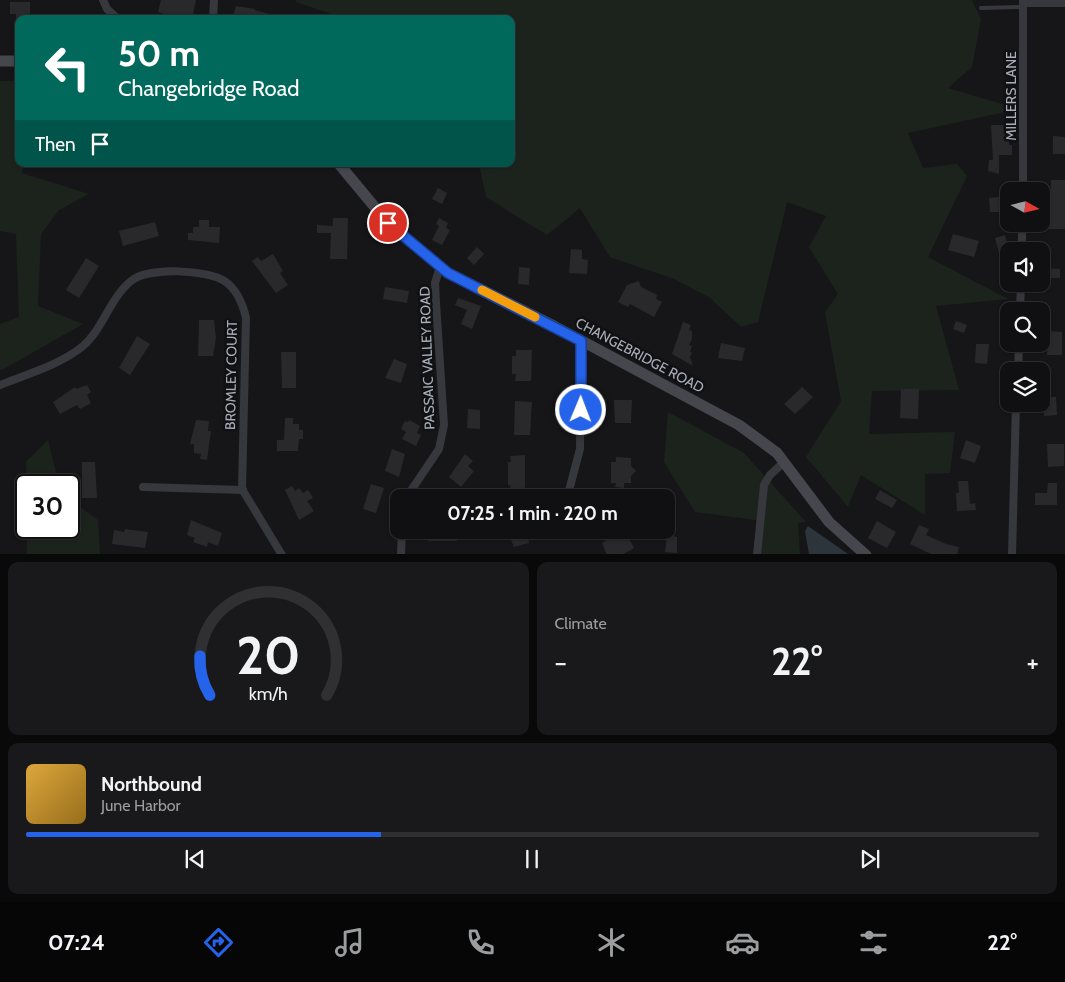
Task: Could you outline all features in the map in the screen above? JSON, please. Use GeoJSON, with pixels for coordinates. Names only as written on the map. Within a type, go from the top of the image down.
{"type":"FeatureCollection","features":[{"type":"Feature","properties":{"kind":"main road"},"geometry":{"type":"LineString","coordinates":[[0,61],[15,61]]}},
{"type":"Feature","properties":{"kind":"main road","name":"CHANGEBRIDGE ROAD"},"geometry":{"type":"LineString","coordinates":[[341,167],[388,223],[440,267],[738,425],[759,438],[784,462],[829,522],[866,554]]}},
{"type":"Feature","properties":{"kind":"street"},"geometry":{"type":"LineString","coordinates":[[103,0],[114,15]]}},
{"type":"Feature","properties":{"kind":"street"},"geometry":{"type":"LineString","coordinates":[[213,15],[214,0]]}},
{"type":"Feature","properties":{"kind":"street"},"geometry":{"type":"LineString","coordinates":[[1023,3],[1065,3]]}},
{"type":"Feature","properties":{"kind":"street","name":"MILLERS LANE"},"geometry":{"type":"LineString","coordinates":[[1023,3],[1023,182]]}},
{"type":"Feature","properties":{"kind":"street","name":"PASSAIC VALLEY ROAD"},"geometry":{"type":"LineString","coordinates":[[412,489],[439,448],[444,425],[436,303],[436,283],[440,267]]}},
{"type":"Feature","properties":{"kind":"street","name":"BROMLEY COURT"},"geometry":{"type":"LineString","coordinates":[[0,386],[58,360],[83,346],[95,332],[127,285],[136,278],[158,272],[216,276],[226,282],[238,296],[246,318],[241,475],[243,490],[282,554]]}},
{"type":"Feature","properties":{"kind":"street"},"geometry":{"type":"LineString","coordinates":[[570,489],[580,449],[581,341]]}},
{"type":"Feature","properties":{"kind":"street"},"geometry":{"type":"LineString","coordinates":[[1012,554],[1016,412]]}},
{"type":"Feature","properties":{"kind":"street"},"geometry":{"type":"LineString","coordinates":[[757,554],[764,485],[770,475],[784,462]]}},
{"type":"Feature","properties":{"kind":"street"},"geometry":{"type":"LineString","coordinates":[[143,487],[243,490]]}},
{"type":"Feature","properties":{"kind":"street"},"geometry":{"type":"LineString","coordinates":[[401,554],[402,539]]}},
{"type":"Feature","properties":{"kind":"lane"},"geometry":{"type":"LineString","coordinates":[[981,8],[1023,3]]}},
{"type":"Feature","properties":{"kind":"shaded area"},"geometry":{"type":"Polygon","coordinates":[[[296,0],[972,0],[981,19],[972,67],[948,88],[1019,109],[908,133],[923,168],[957,164],[967,176],[928,257],[1008,299],[936,306],[959,390],[872,391],[869,434],[955,432],[950,473],[925,474],[925,515],[861,475],[848,507],[806,457],[841,401],[825,312],[838,294],[809,247],[826,216],[787,202],[758,322],[741,327],[709,297],[674,279],[610,257],[580,208],[547,235],[486,197],[480,167],[515,167],[515,15],[332,15],[296,2],[296,0]]]}},
{"type":"Feature","properties":{"kind":"shaded area"},"geometry":{"type":"Polygon","coordinates":[[[0,81],[15,81],[15,167],[23,167],[22,173],[89,194],[59,210],[41,234],[38,306],[83,324],[2,370],[0,369],[0,324],[19,317],[16,234],[0,231],[0,81]]]}},
{"type":"Feature","properties":{"kind":"shaded area"},"geometry":{"type":"Polygon","coordinates":[[[668,412],[744,453],[806,522],[798,523],[800,554],[759,554],[763,521],[695,512],[664,462],[668,412]]]}},
{"type":"Feature","properties":{"kind":"shaded area"},"geometry":{"type":"Polygon","coordinates":[[[48,440],[56,474],[27,474],[26,462],[48,440]]]}},
{"type":"Feature","properties":{"kind":"shaded area"},"geometry":{"type":"Polygon","coordinates":[[[80,507],[98,520],[100,554],[27,554],[27,539],[80,539],[80,507]]]}},
{"type":"Feature","properties":{"kind":"shaded area"},"geometry":{"type":"Polygon","coordinates":[[[808,526],[848,554],[809,554],[805,531],[808,526]]]}},
{"type":"Feature","properties":{"kind":"building"},"geometry":{"type":"Polygon","coordinates":[[[161,0],[196,0],[193,15],[168,15],[158,12],[161,0]]]}},
{"type":"Feature","properties":{"kind":"building"},"geometry":{"type":"Polygon","coordinates":[[[10,2],[30,2],[30,15],[10,14],[10,2]]]}},
{"type":"Feature","properties":{"kind":"building"},"geometry":{"type":"Polygon","coordinates":[[[236,6],[274,15],[233,15],[236,6]]]}},
{"type":"Feature","properties":{"kind":"building"},"geometry":{"type":"Polygon","coordinates":[[[991,125],[1009,125],[1009,145],[1012,145],[1012,155],[999,155],[999,174],[988,171],[989,160],[993,160],[991,125]]]}},
{"type":"Feature","properties":{"kind":"building"},"geometry":{"type":"Polygon","coordinates":[[[1053,136],[1065,137],[1065,154],[1053,154],[1053,136]]]}},
{"type":"Feature","properties":{"kind":"building"},"geometry":{"type":"Polygon","coordinates":[[[1051,180],[1065,180],[1065,229],[1050,229],[1051,180]]]}},
{"type":"Feature","properties":{"kind":"building"},"geometry":{"type":"Polygon","coordinates":[[[438,188],[447,193],[442,204],[432,199],[438,188]]]}},
{"type":"Feature","properties":{"kind":"building"},"geometry":{"type":"Polygon","coordinates":[[[1000,197],[1000,212],[990,212],[989,198],[1000,197]]]}},
{"type":"Feature","properties":{"kind":"building"},"geometry":{"type":"Polygon","coordinates":[[[333,218],[348,218],[347,259],[330,259],[331,233],[317,233],[317,225],[333,226],[333,218]]]}},
{"type":"Feature","properties":{"kind":"building"},"geometry":{"type":"Polygon","coordinates":[[[439,218],[448,223],[446,228],[450,230],[442,245],[432,240],[439,226],[436,224],[439,218]]]}},
{"type":"Feature","properties":{"kind":"building"},"geometry":{"type":"Polygon","coordinates":[[[199,220],[209,220],[209,227],[220,227],[219,243],[188,240],[188,233],[193,233],[193,227],[199,227],[199,220]]]}},
{"type":"Feature","properties":{"kind":"building"},"geometry":{"type":"Polygon","coordinates":[[[155,222],[159,236],[123,246],[119,231],[155,222]]]}},
{"type":"Feature","properties":{"kind":"building"},"geometry":{"type":"Polygon","coordinates":[[[953,234],[979,241],[974,257],[948,250],[953,234]]]}},
{"type":"Feature","properties":{"kind":"building"},"geometry":{"type":"Polygon","coordinates":[[[1005,235],[1007,242],[1000,242],[1000,253],[999,253],[995,238],[1005,235]]]}},
{"type":"Feature","properties":{"kind":"building"},"geometry":{"type":"Polygon","coordinates":[[[477,247],[484,254],[474,265],[467,258],[477,247]]]}},
{"type":"Feature","properties":{"kind":"building"},"geometry":{"type":"Polygon","coordinates":[[[571,249],[582,250],[582,259],[588,260],[587,274],[569,273],[571,249]]]}},
{"type":"Feature","properties":{"kind":"building"},"geometry":{"type":"Polygon","coordinates":[[[273,254],[283,271],[280,273],[288,285],[276,293],[252,261],[258,257],[261,261],[273,254]]]}},
{"type":"Feature","properties":{"kind":"building"},"geometry":{"type":"Polygon","coordinates":[[[86,258],[99,266],[79,298],[66,290],[86,258]]]}},
{"type":"Feature","properties":{"kind":"building"},"geometry":{"type":"Polygon","coordinates":[[[519,267],[530,268],[529,285],[518,284],[519,267]]]}},
{"type":"Feature","properties":{"kind":"building"},"geometry":{"type":"Polygon","coordinates":[[[1050,268],[1060,269],[1060,278],[1050,278],[1050,268]]]}},
{"type":"Feature","properties":{"kind":"building"},"geometry":{"type":"Polygon","coordinates":[[[639,281],[641,287],[657,295],[656,299],[662,302],[654,317],[630,304],[628,307],[618,302],[627,285],[639,281]]]}},
{"type":"Feature","properties":{"kind":"building"},"geometry":{"type":"Polygon","coordinates":[[[385,287],[409,291],[407,303],[383,299],[385,287]]]}},
{"type":"Feature","properties":{"kind":"building"},"geometry":{"type":"Polygon","coordinates":[[[458,298],[481,306],[472,329],[461,324],[467,310],[455,305],[458,298]]]}},
{"type":"Feature","properties":{"kind":"building"},"geometry":{"type":"Polygon","coordinates":[[[199,320],[214,320],[216,338],[213,356],[198,356],[199,320]]]}},
{"type":"Feature","properties":{"kind":"building"},"geometry":{"type":"Polygon","coordinates":[[[956,321],[967,325],[964,333],[953,329],[956,321]]]}},
{"type":"Feature","properties":{"kind":"building"},"geometry":{"type":"Polygon","coordinates":[[[683,322],[691,325],[689,330],[692,331],[692,339],[689,345],[692,346],[690,357],[693,366],[672,354],[683,322]]]}},
{"type":"Feature","properties":{"kind":"building"},"geometry":{"type":"Polygon","coordinates":[[[1050,331],[1062,332],[1062,355],[1047,355],[1047,352],[1050,352],[1050,331]]]}},
{"type":"Feature","properties":{"kind":"building"},"geometry":{"type":"Polygon","coordinates":[[[137,336],[150,344],[130,375],[119,368],[137,336]]]}},
{"type":"Feature","properties":{"kind":"building"},"geometry":{"type":"Polygon","coordinates":[[[721,343],[745,348],[742,361],[718,358],[721,343]]]}},
{"type":"Feature","properties":{"kind":"building"},"geometry":{"type":"Polygon","coordinates":[[[976,344],[989,344],[987,364],[975,363],[976,344]]]}},
{"type":"Feature","properties":{"kind":"building"},"geometry":{"type":"Polygon","coordinates":[[[516,350],[532,350],[531,381],[515,381],[516,374],[512,374],[512,356],[516,356],[516,350]]]}},
{"type":"Feature","properties":{"kind":"building"},"geometry":{"type":"Polygon","coordinates":[[[281,352],[296,352],[296,388],[282,388],[281,352]]]}},
{"type":"Feature","properties":{"kind":"building"},"geometry":{"type":"Polygon","coordinates":[[[394,359],[407,364],[401,383],[385,378],[394,359]]]}},
{"type":"Feature","properties":{"kind":"building"},"geometry":{"type":"Polygon","coordinates":[[[87,385],[91,392],[87,395],[91,403],[80,409],[77,405],[60,414],[53,402],[75,387],[76,389],[87,385]]]}},
{"type":"Feature","properties":{"kind":"building"},"geometry":{"type":"Polygon","coordinates":[[[802,387],[813,397],[795,414],[784,404],[802,387]]]}},
{"type":"Feature","properties":{"kind":"building"},"geometry":{"type":"Polygon","coordinates":[[[901,389],[919,389],[918,419],[900,418],[901,389]]]}},
{"type":"Feature","properties":{"kind":"building"},"geometry":{"type":"Polygon","coordinates":[[[1050,397],[1056,397],[1057,415],[1044,416],[1044,412],[1050,412],[1050,397]]]}},
{"type":"Feature","properties":{"kind":"building"},"geometry":{"type":"Polygon","coordinates":[[[614,400],[632,400],[631,423],[615,423],[614,400]]]}},
{"type":"Feature","properties":{"kind":"building"},"geometry":{"type":"Polygon","coordinates":[[[515,401],[532,402],[530,435],[514,435],[515,401]]]}},
{"type":"Feature","properties":{"kind":"building"},"geometry":{"type":"Polygon","coordinates":[[[468,409],[480,410],[480,429],[467,428],[468,409]]]}},
{"type":"Feature","properties":{"kind":"building"},"geometry":{"type":"Polygon","coordinates":[[[285,418],[293,418],[293,424],[299,424],[299,430],[303,430],[303,439],[299,439],[298,451],[277,451],[277,440],[284,440],[285,418]]]}},
{"type":"Feature","properties":{"kind":"building"},"geometry":{"type":"Polygon","coordinates":[[[196,420],[209,421],[208,431],[211,431],[207,460],[200,459],[201,454],[194,453],[194,444],[190,444],[196,420]]]}},
{"type":"Feature","properties":{"kind":"building"},"geometry":{"type":"Polygon","coordinates":[[[409,420],[420,426],[417,433],[421,435],[416,446],[402,439],[406,432],[401,429],[405,421],[408,422],[409,420]]]}},
{"type":"Feature","properties":{"kind":"building"},"geometry":{"type":"Polygon","coordinates":[[[966,440],[981,446],[975,463],[960,458],[966,440]]]}},
{"type":"Feature","properties":{"kind":"building"},"geometry":{"type":"Polygon","coordinates":[[[1047,444],[1064,444],[1064,466],[1048,467],[1047,444]]]}},
{"type":"Feature","properties":{"kind":"building"},"geometry":{"type":"Polygon","coordinates":[[[392,449],[405,454],[399,477],[385,471],[392,449]]]}},
{"type":"Feature","properties":{"kind":"building"},"geometry":{"type":"Polygon","coordinates":[[[465,454],[473,461],[468,466],[474,471],[461,487],[449,477],[465,454]]]}},
{"type":"Feature","properties":{"kind":"building"},"geometry":{"type":"Polygon","coordinates":[[[525,455],[525,488],[511,489],[510,485],[508,485],[508,462],[511,462],[510,456],[525,455]]]}},
{"type":"Feature","properties":{"kind":"building"},"geometry":{"type":"Polygon","coordinates":[[[616,457],[631,458],[631,466],[636,471],[631,476],[631,483],[624,483],[624,488],[615,487],[616,483],[611,483],[611,462],[616,462],[616,457]]]}},
{"type":"Feature","properties":{"kind":"building"},"geometry":{"type":"Polygon","coordinates":[[[82,462],[95,462],[97,498],[82,498],[82,462]]]}},
{"type":"Feature","properties":{"kind":"building"},"geometry":{"type":"Polygon","coordinates":[[[958,481],[968,481],[970,504],[975,503],[976,510],[957,511],[956,493],[959,493],[958,481]]]}},
{"type":"Feature","properties":{"kind":"building"},"geometry":{"type":"Polygon","coordinates":[[[1048,483],[1057,483],[1057,505],[1035,505],[1035,493],[1047,493],[1048,483]]]}},
{"type":"Feature","properties":{"kind":"building"},"geometry":{"type":"Polygon","coordinates":[[[371,484],[384,488],[376,513],[363,509],[371,484]]]}},
{"type":"Feature","properties":{"kind":"building"},"geometry":{"type":"Polygon","coordinates":[[[292,486],[295,491],[299,488],[303,493],[308,490],[313,498],[307,501],[314,511],[299,520],[285,490],[292,486]]]}},
{"type":"Feature","properties":{"kind":"building"},"geometry":{"type":"Polygon","coordinates":[[[880,490],[897,500],[892,508],[875,499],[880,490]]]}},
{"type":"Feature","properties":{"kind":"building"},"geometry":{"type":"Polygon","coordinates":[[[191,520],[222,533],[218,546],[208,542],[207,547],[193,542],[195,538],[187,535],[191,520]]]}},
{"type":"Feature","properties":{"kind":"building"},"geometry":{"type":"Polygon","coordinates":[[[877,521],[896,532],[887,548],[868,538],[877,521]]]}},
{"type":"Feature","properties":{"kind":"building"},"geometry":{"type":"Polygon","coordinates":[[[919,525],[929,529],[926,535],[946,544],[959,547],[957,554],[931,554],[910,544],[919,525]]]}},
{"type":"Feature","properties":{"kind":"building"},"geometry":{"type":"Polygon","coordinates":[[[125,529],[148,532],[145,548],[112,544],[114,530],[124,532],[125,529]]]}},
{"type":"Feature","properties":{"kind":"building"},"geometry":{"type":"Polygon","coordinates":[[[675,537],[677,537],[677,553],[665,552],[667,539],[675,539],[675,537]]]}},
{"type":"Feature","properties":{"kind":"building"},"geometry":{"type":"Polygon","coordinates":[[[428,539],[457,539],[457,541],[428,541],[428,539]]]}},
{"type":"Feature","properties":{"kind":"building"},"geometry":{"type":"Polygon","coordinates":[[[511,539],[528,539],[529,543],[514,547],[511,539]]]}},
{"type":"Feature","properties":{"kind":"building"},"geometry":{"type":"Polygon","coordinates":[[[608,539],[629,539],[634,548],[624,554],[607,554],[602,543],[608,539]]]}},
{"type":"Feature","properties":{"kind":"slow traffic"},"geometry":{"type":"LineString","coordinates":[[482,290],[535,317]]}},
{"type":"Feature","properties":{"kind":"route"},"geometry":{"type":"LineString","coordinates":[[388,223],[448,273],[581,341],[581,410]]}}]}
